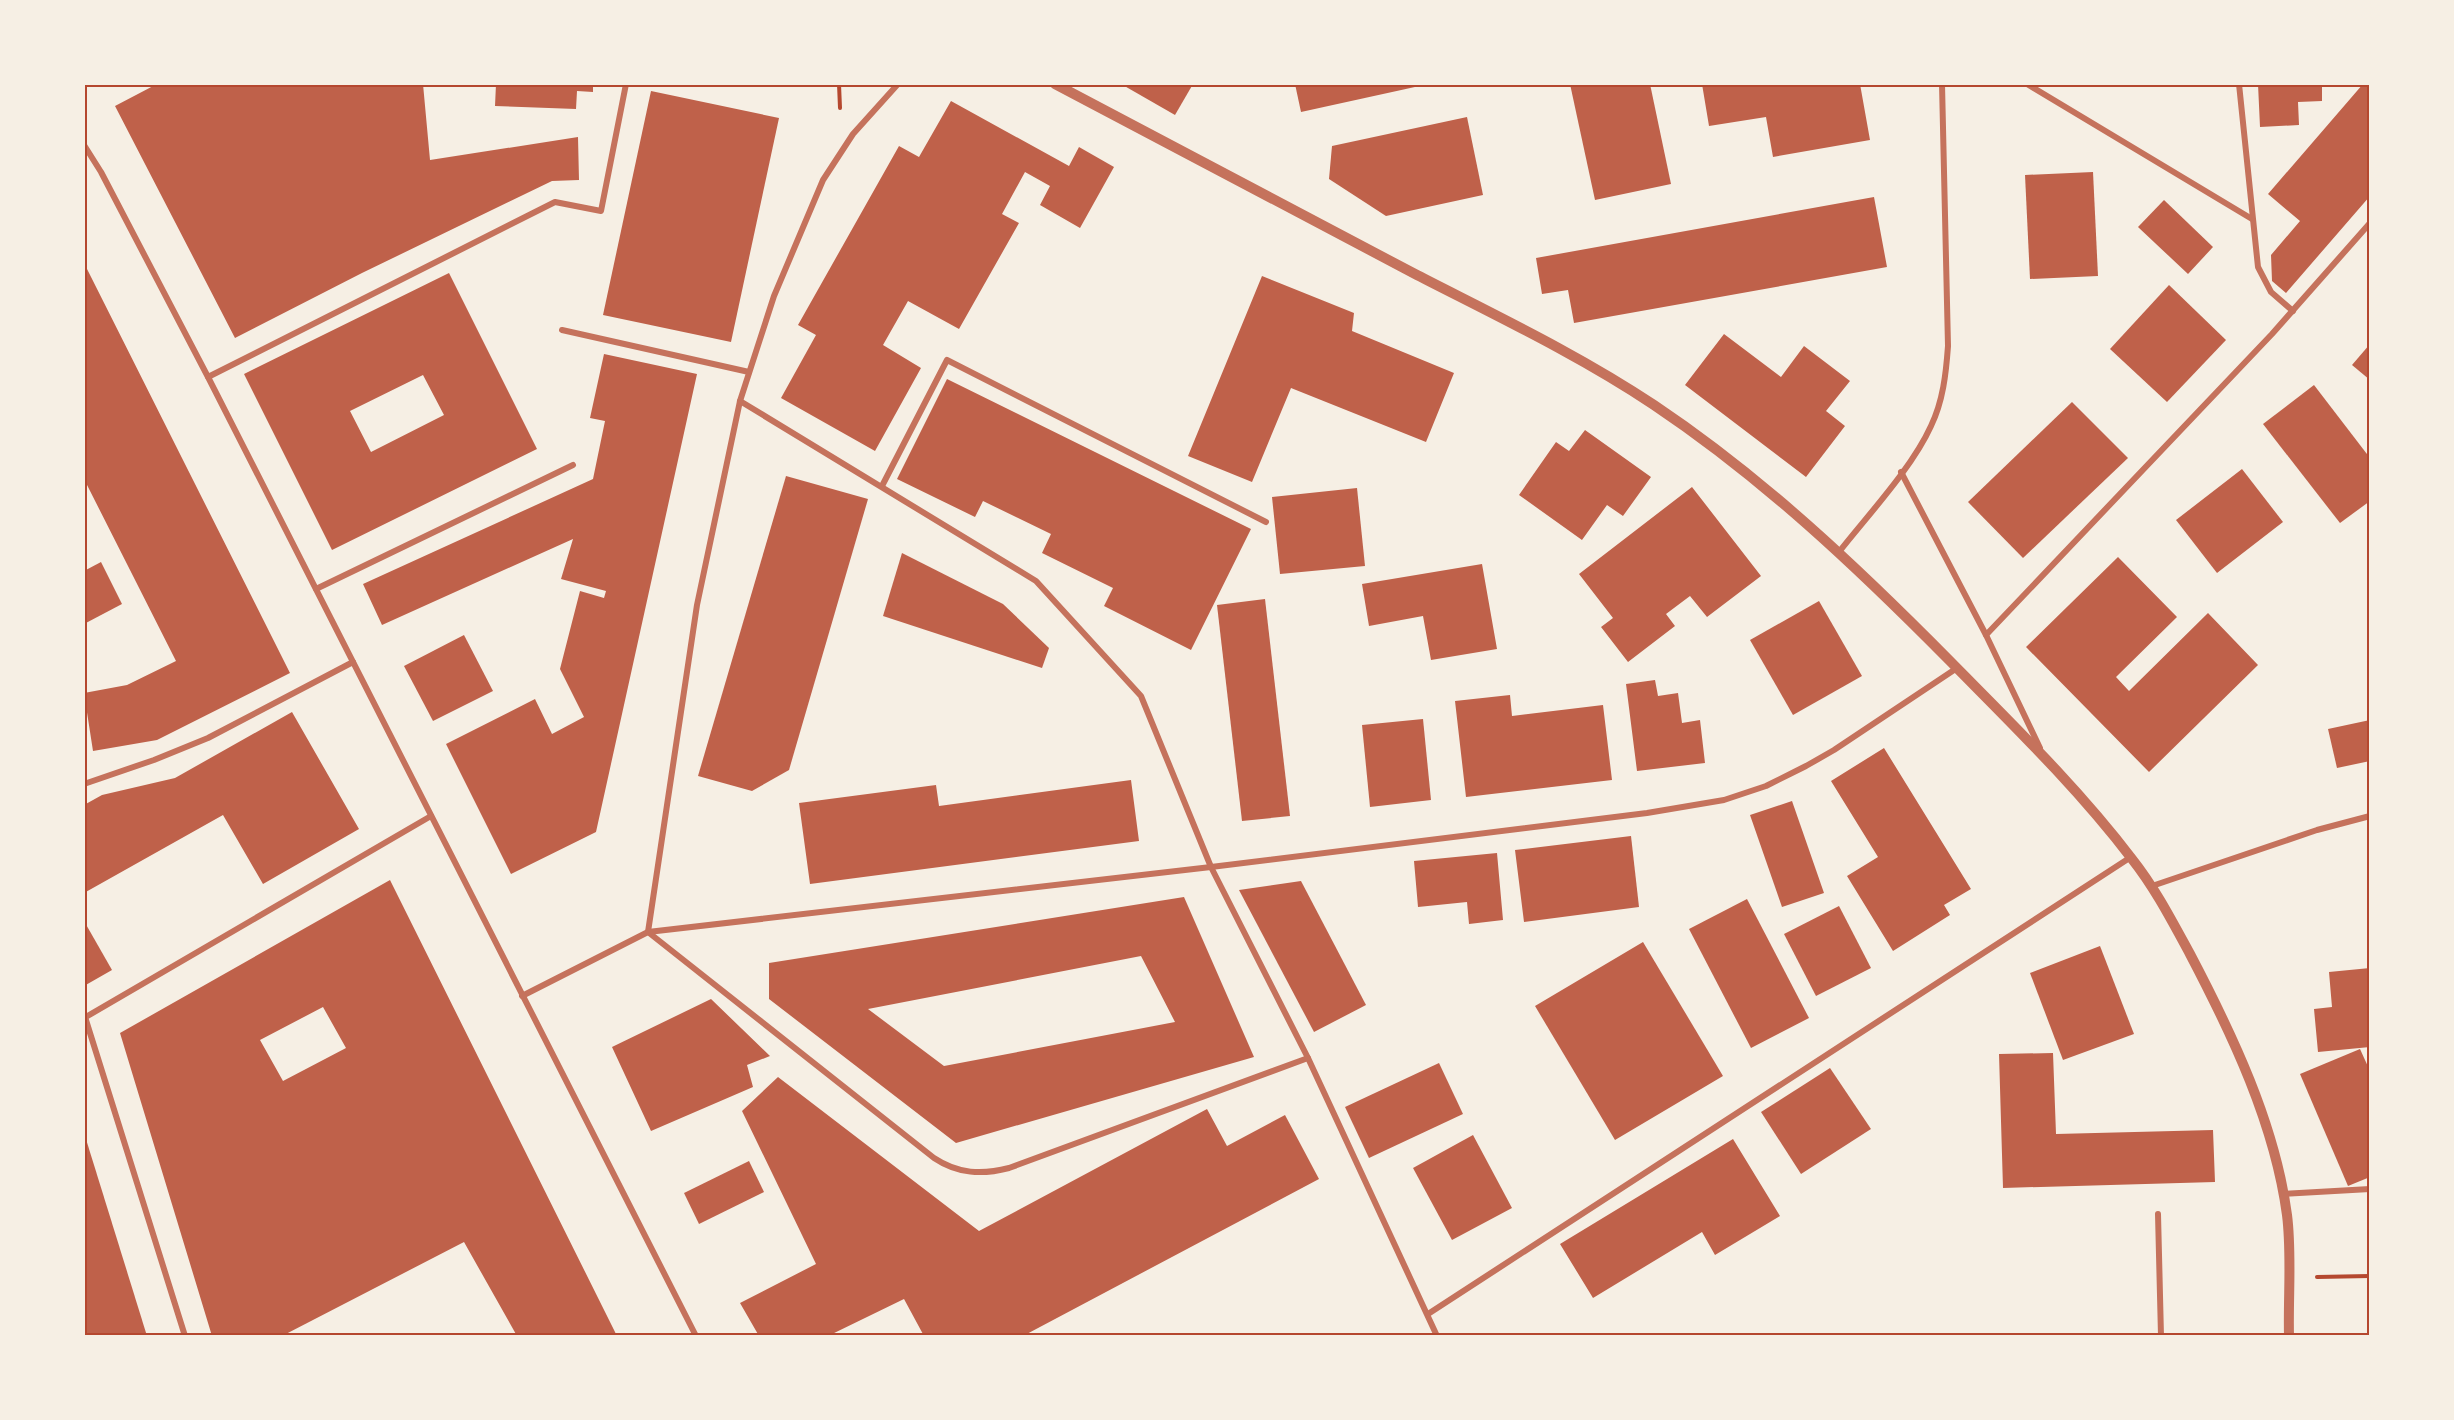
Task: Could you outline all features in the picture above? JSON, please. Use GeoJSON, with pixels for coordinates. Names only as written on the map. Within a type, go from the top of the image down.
{"type":"FeatureCollection","features":[{"type":"Feature","properties":{"kind":"street"},"geometry":{"type":"LineString","coordinates":[[208,377],[555,202],[600,211],[626,84]]}},
{"type":"Feature","properties":{"kind":"street"},"geometry":{"type":"LineString","coordinates":[[648,932],[697,605],[740,401],[780,279],[823,180],[853,134],[898,84]]}},
{"type":"Feature","properties":{"kind":"street"},"geometry":{"type":"LineString","coordinates":[[1055,84],[1541,339],[1650,403],[1716,449],[1839,552],[2043,754],[2131,857],[2152,886],[2208,989],[2234,1046],[2262,1119],[2283,1194],[2288,1236],[2289,1336]]}},
{"type":"Feature","properties":{"kind":"street"},"geometry":{"type":"LineString","coordinates":[[1839,552],[1922,443],[1938,407],[1944,385],[1948,346],[1942,84]]}},
{"type":"Feature","properties":{"kind":"street"},"geometry":{"type":"LineString","coordinates":[[2028,84],[2252,219]]}},
{"type":"Feature","properties":{"kind":"street"},"geometry":{"type":"LineString","coordinates":[[2239,84],[2256,254],[2263,280],[2281,302],[2293,311]]}},
{"type":"Feature","properties":{"kind":"street"},"geometry":{"type":"LineString","coordinates":[[84,145],[101,172],[208,377],[696,1336]]}},
{"type":"Feature","properties":{"kind":"street"},"geometry":{"type":"LineString","coordinates":[[1986,635],[2293,311],[2370,223]]}},
{"type":"Feature","properties":{"kind":"street"},"geometry":{"type":"LineString","coordinates":[[562,330],[749,372]]}},
{"type":"Feature","properties":{"kind":"street"},"geometry":{"type":"LineString","coordinates":[[882,486],[947,360],[1266,522]]}},
{"type":"Feature","properties":{"kind":"street"},"geometry":{"type":"LineString","coordinates":[[740,401],[1036,581],[1141,696],[1211,867],[1308,1058],[1437,1336]]}},
{"type":"Feature","properties":{"kind":"street"},"geometry":{"type":"LineString","coordinates":[[316,589],[573,465]]}},
{"type":"Feature","properties":{"kind":"street"},"geometry":{"type":"LineString","coordinates":[[1901,472],[1986,635],[2043,754]]}},
{"type":"Feature","properties":{"kind":"street"},"geometry":{"type":"LineString","coordinates":[[84,784],[154,760],[208,738],[353,662]]}},
{"type":"Feature","properties":{"kind":"street"},"geometry":{"type":"LineString","coordinates":[[522,996],[648,932],[1211,867],[1647,813],[1724,800],[1766,786],[1806,766],[1834,750],[1956,668]]}},
{"type":"Feature","properties":{"kind":"street"},"geometry":{"type":"LineString","coordinates":[[185,1336],[85,1018],[431,816]]}},
{"type":"Feature","properties":{"kind":"street"},"geometry":{"type":"LineString","coordinates":[[2152,886],[2317,830],[2370,816]]}},
{"type":"Feature","properties":{"kind":"street"},"geometry":{"type":"LineString","coordinates":[[1428,1314],[2131,857]]}},
{"type":"Feature","properties":{"kind":"street"},"geometry":{"type":"LineString","coordinates":[[648,932],[934,1158],[956,1170],[970,1173],[1009,1168],[1308,1058]]}},
{"type":"Feature","properties":{"kind":"street"},"geometry":{"type":"LineString","coordinates":[[2283,1194],[2370,1189]]}},
{"type":"Feature","properties":{"kind":"street"},"geometry":{"type":"LineString","coordinates":[[2158,1214],[2161,1336]]}},
{"type":"Feature","properties":{"kind":"path"},"geometry":{"type":"LineString","coordinates":[[2288,1277],[2370,1276]]}},
{"type":"Feature","properties":{"kind":"building"},"geometry":{"type":"Polygon","coordinates":[[[157,84],[423,84],[430,160],[578,137],[579,180],[552,181],[362,273],[235,338],[115,106],[157,84]]]}},
{"type":"Feature","properties":{"kind":"building"},"geometry":{"type":"Polygon","coordinates":[[[496,84],[593,84],[593,92],[577,91],[576,109],[495,106],[496,84]]]}},
{"type":"Feature","properties":{"kind":"building"},"geometry":{"type":"Polygon","coordinates":[[[1121,84],[1193,84],[1175,115],[1121,84]]]}},
{"type":"Feature","properties":{"kind":"building"},"geometry":{"type":"Polygon","coordinates":[[[1295,84],[1424,84],[1424,85],[1301,112],[1295,84]]]}},
{"type":"Feature","properties":{"kind":"building"},"geometry":{"type":"Polygon","coordinates":[[[1570,84],[1650,84],[1671,184],[1595,200],[1570,84]]]}},
{"type":"Feature","properties":{"kind":"building"},"geometry":{"type":"Polygon","coordinates":[[[1702,84],[1860,84],[1870,140],[1773,157],[1766,117],[1709,126],[1702,84]]]}},
{"type":"Feature","properties":{"kind":"building"},"geometry":{"type":"Polygon","coordinates":[[[2258,84],[2322,84],[2322,101],[2298,102],[2299,125],[2260,127],[2258,84]]]}},
{"type":"Feature","properties":{"kind":"building"},"geometry":{"type":"Polygon","coordinates":[[[2363,84],[2370,84],[2370,196],[2286,293],[2272,281],[2271,255],[2300,221],[2268,194],[2363,84]]]}},
{"type":"Feature","properties":{"kind":"building"},"geometry":{"type":"Polygon","coordinates":[[[651,91],[779,118],[731,342],[603,315],[651,91]]]}},
{"type":"Feature","properties":{"kind":"building"},"geometry":{"type":"Polygon","coordinates":[[[951,101],[1069,166],[1079,147],[1114,167],[1080,228],[1040,205],[1050,186],[1025,172],[1002,214],[1019,223],[959,329],[908,301],[883,345],[921,368],[875,451],[781,398],[816,335],[798,325],[899,146],[919,157],[951,101]]]}},
{"type":"Feature","properties":{"kind":"building"},"geometry":{"type":"Polygon","coordinates":[[[1467,117],[1483,195],[1386,216],[1329,179],[1332,146],[1467,117]]]}},
{"type":"Feature","properties":{"kind":"building"},"geometry":{"type":"Polygon","coordinates":[[[2093,172],[2098,276],[2030,279],[2025,175],[2093,172]]]}},
{"type":"Feature","properties":{"kind":"building"},"geometry":{"type":"Polygon","coordinates":[[[1874,197],[1887,267],[1574,323],[1568,290],[1542,294],[1536,258],[1874,197]]]}},
{"type":"Feature","properties":{"kind":"building"},"geometry":{"type":"Polygon","coordinates":[[[2164,200],[2213,247],[2188,274],[2138,227],[2164,200]]]}},
{"type":"Feature","properties":{"kind":"building"},"geometry":{"type":"Polygon","coordinates":[[[84,263],[290,673],[157,740],[93,751],[84,693],[127,685],[176,661],[84,479],[84,263]]]}},
{"type":"Feature","properties":{"kind":"building"},"geometry":{"type":"Polygon","coordinates":[[[449,273],[537,449],[332,550],[244,374],[449,273]],[[423,375],[350,411],[371,452],[444,415],[423,375]]]}},
{"type":"Feature","properties":{"kind":"building"},"geometry":{"type":"Polygon","coordinates":[[[1262,276],[1354,313],[1352,331],[1454,373],[1426,442],[1291,388],[1252,482],[1188,456],[1262,276]]]}},
{"type":"Feature","properties":{"kind":"building"},"geometry":{"type":"Polygon","coordinates":[[[2169,285],[2226,340],[2167,402],[2110,349],[2169,285]]]}},
{"type":"Feature","properties":{"kind":"building"},"geometry":{"type":"Polygon","coordinates":[[[1724,334],[1781,377],[1804,346],[1850,381],[1826,411],[1845,426],[1806,477],[1685,385],[1724,334]]]}},
{"type":"Feature","properties":{"kind":"building"},"geometry":{"type":"Polygon","coordinates":[[[2370,344],[2370,380],[2352,365],[2370,344]]]}},
{"type":"Feature","properties":{"kind":"building"},"geometry":{"type":"Polygon","coordinates":[[[604,354],[697,374],[596,832],[511,874],[446,744],[535,699],[552,734],[584,717],[560,669],[580,591],[604,598],[606,591],[561,579],[573,539],[382,625],[363,584],[593,479],[605,421],[590,418],[604,354]]]}},
{"type":"Feature","properties":{"kind":"building"},"geometry":{"type":"Polygon","coordinates":[[[947,379],[1251,529],[1191,650],[1104,606],[1113,588],[1042,553],[1051,534],[983,501],[975,517],[897,479],[947,379]]]}},
{"type":"Feature","properties":{"kind":"building"},"geometry":{"type":"Polygon","coordinates":[[[2314,385],[2370,458],[2370,501],[2340,523],[2263,424],[2314,385]]]}},
{"type":"Feature","properties":{"kind":"building"},"geometry":{"type":"Polygon","coordinates":[[[2072,402],[2128,458],[2023,558],[1968,502],[2072,402]]]}},
{"type":"Feature","properties":{"kind":"building"},"geometry":{"type":"Polygon","coordinates":[[[1585,430],[1651,477],[1623,516],[1607,505],[1582,540],[1519,495],[1556,442],[1569,451],[1585,430]]]}},
{"type":"Feature","properties":{"kind":"building"},"geometry":{"type":"Polygon","coordinates":[[[2242,469],[2283,522],[2217,573],[2176,520],[2242,469]]]}},
{"type":"Feature","properties":{"kind":"building"},"geometry":{"type":"Polygon","coordinates":[[[786,476],[868,499],[789,770],[752,791],[698,776],[786,476]]]}},
{"type":"Feature","properties":{"kind":"building"},"geometry":{"type":"Polygon","coordinates":[[[1692,487],[1761,576],[1707,617],[1690,596],[1666,614],[1675,626],[1628,662],[1601,627],[1613,618],[1579,574],[1692,487]]]}},
{"type":"Feature","properties":{"kind":"building"},"geometry":{"type":"Polygon","coordinates":[[[1357,488],[1365,566],[1280,574],[1272,497],[1357,488]]]}},
{"type":"Feature","properties":{"kind":"building"},"geometry":{"type":"Polygon","coordinates":[[[902,553],[1003,604],[1049,648],[1042,668],[883,616],[902,553]]]}},
{"type":"Feature","properties":{"kind":"building"},"geometry":{"type":"Polygon","coordinates":[[[2118,557],[2177,617],[2116,677],[2129,691],[2208,613],[2258,665],[2149,772],[2026,647],[2118,557]]]}},
{"type":"Feature","properties":{"kind":"building"},"geometry":{"type":"Polygon","coordinates":[[[101,562],[122,604],[84,624],[84,571],[101,562]]]}},
{"type":"Feature","properties":{"kind":"building"},"geometry":{"type":"Polygon","coordinates":[[[1482,564],[1497,649],[1431,660],[1423,616],[1369,626],[1362,584],[1482,564]]]}},
{"type":"Feature","properties":{"kind":"building"},"geometry":{"type":"Polygon","coordinates":[[[1265,599],[1290,816],[1242,821],[1217,605],[1265,599]]]}},
{"type":"Feature","properties":{"kind":"building"},"geometry":{"type":"Polygon","coordinates":[[[1819,601],[1862,676],[1793,715],[1750,640],[1819,601]]]}},
{"type":"Feature","properties":{"kind":"building"},"geometry":{"type":"Polygon","coordinates":[[[464,635],[493,691],[433,721],[404,666],[464,635]]]}},
{"type":"Feature","properties":{"kind":"building"},"geometry":{"type":"Polygon","coordinates":[[[1655,680],[1658,696],[1678,693],[1682,723],[1700,720],[1705,763],[1637,771],[1626,684],[1655,680]]]}},
{"type":"Feature","properties":{"kind":"building"},"geometry":{"type":"Polygon","coordinates":[[[1510,695],[1512,716],[1603,705],[1612,780],[1466,797],[1455,701],[1510,695]]]}},
{"type":"Feature","properties":{"kind":"building"},"geometry":{"type":"Polygon","coordinates":[[[292,712],[359,829],[263,884],[223,815],[84,893],[84,805],[102,795],[175,778],[292,712]]]}},
{"type":"Feature","properties":{"kind":"building"},"geometry":{"type":"Polygon","coordinates":[[[1423,719],[1431,800],[1370,807],[1362,725],[1423,719]]]}},
{"type":"Feature","properties":{"kind":"building"},"geometry":{"type":"Polygon","coordinates":[[[2370,720],[2370,761],[2337,768],[2328,729],[2370,720]]]}},
{"type":"Feature","properties":{"kind":"building"},"geometry":{"type":"Polygon","coordinates":[[[1884,748],[1971,889],[1944,905],[1950,915],[1893,951],[1847,876],[1878,857],[1831,781],[1884,748]]]}},
{"type":"Feature","properties":{"kind":"building"},"geometry":{"type":"Polygon","coordinates":[[[1131,780],[1139,841],[810,884],[799,803],[936,785],[939,806],[1131,780]]]}},
{"type":"Feature","properties":{"kind":"building"},"geometry":{"type":"Polygon","coordinates":[[[1792,801],[1824,893],[1782,907],[1750,815],[1792,801]]]}},
{"type":"Feature","properties":{"kind":"building"},"geometry":{"type":"Polygon","coordinates":[[[1631,836],[1639,907],[1524,922],[1515,850],[1631,836]]]}},
{"type":"Feature","properties":{"kind":"building"},"geometry":{"type":"Polygon","coordinates":[[[1497,853],[1503,920],[1469,924],[1467,902],[1418,907],[1414,861],[1497,853]]]}},
{"type":"Feature","properties":{"kind":"building"},"geometry":{"type":"Polygon","coordinates":[[[390,880],[617,1336],[517,1336],[464,1242],[282,1336],[212,1336],[120,1033],[390,880]],[[323,1007],[260,1040],[283,1081],[346,1048],[323,1007]]]}},
{"type":"Feature","properties":{"kind":"building"},"geometry":{"type":"Polygon","coordinates":[[[1301,881],[1366,1005],[1314,1032],[1239,890],[1301,881]]]}},
{"type":"Feature","properties":{"kind":"building"},"geometry":{"type":"Polygon","coordinates":[[[1184,897],[1254,1057],[956,1143],[769,999],[769,963],[1184,897]],[[1141,956],[868,1009],[944,1066],[1175,1022],[1141,956]]]}},
{"type":"Feature","properties":{"kind":"building"},"geometry":{"type":"Polygon","coordinates":[[[1747,899],[1809,1018],[1751,1048],[1689,929],[1747,899]]]}},
{"type":"Feature","properties":{"kind":"building"},"geometry":{"type":"Polygon","coordinates":[[[1839,906],[1871,968],[1816,996],[1784,934],[1839,906]]]}},
{"type":"Feature","properties":{"kind":"building"},"geometry":{"type":"Polygon","coordinates":[[[84,921],[112,970],[84,986],[84,921]]]}},
{"type":"Feature","properties":{"kind":"building"},"geometry":{"type":"Polygon","coordinates":[[[1643,942],[1723,1076],[1615,1140],[1535,1006],[1643,942]]]}},
{"type":"Feature","properties":{"kind":"building"},"geometry":{"type":"Polygon","coordinates":[[[2100,946],[2134,1034],[2063,1060],[2030,973],[2100,946]]]}},
{"type":"Feature","properties":{"kind":"building"},"geometry":{"type":"Polygon","coordinates":[[[2370,968],[2370,1047],[2318,1052],[2314,1009],[2332,1007],[2329,972],[2370,968]]]}},
{"type":"Feature","properties":{"kind":"building"},"geometry":{"type":"Polygon","coordinates":[[[711,999],[770,1056],[747,1065],[753,1087],[651,1131],[612,1047],[711,999]]]}},
{"type":"Feature","properties":{"kind":"building"},"geometry":{"type":"Polygon","coordinates":[[[2360,1049],[2370,1071],[2370,1177],[2348,1186],[2300,1074],[2360,1049]]]}},
{"type":"Feature","properties":{"kind":"building"},"geometry":{"type":"Polygon","coordinates":[[[2053,1053],[2056,1134],[2213,1130],[2215,1182],[2003,1188],[1999,1054],[2053,1053]]]}},
{"type":"Feature","properties":{"kind":"building"},"geometry":{"type":"Polygon","coordinates":[[[1439,1063],[1463,1114],[1369,1158],[1345,1107],[1439,1063]]]}},
{"type":"Feature","properties":{"kind":"building"},"geometry":{"type":"Polygon","coordinates":[[[1830,1068],[1871,1129],[1801,1174],[1761,1112],[1830,1068]]]}},
{"type":"Feature","properties":{"kind":"building"},"geometry":{"type":"Polygon","coordinates":[[[778,1077],[979,1231],[1207,1109],[1227,1146],[1285,1115],[1319,1179],[1023,1336],[924,1336],[904,1299],[828,1336],[759,1336],[740,1303],[816,1264],[742,1111],[778,1077]]]}},
{"type":"Feature","properties":{"kind":"building"},"geometry":{"type":"Polygon","coordinates":[[[1473,1135],[1512,1208],[1452,1240],[1413,1168],[1473,1135]]]}},
{"type":"Feature","properties":{"kind":"building"},"geometry":{"type":"Polygon","coordinates":[[[85,1136],[147,1336],[84,1336],[85,1136]]]}},
{"type":"Feature","properties":{"kind":"building"},"geometry":{"type":"Polygon","coordinates":[[[1733,1139],[1780,1216],[1715,1255],[1702,1232],[1593,1298],[1560,1244],[1733,1139]]]}},
{"type":"Feature","properties":{"kind":"building"},"geometry":{"type":"Polygon","coordinates":[[[749,1161],[764,1192],[699,1224],[684,1193],[749,1161]]]}}]}
